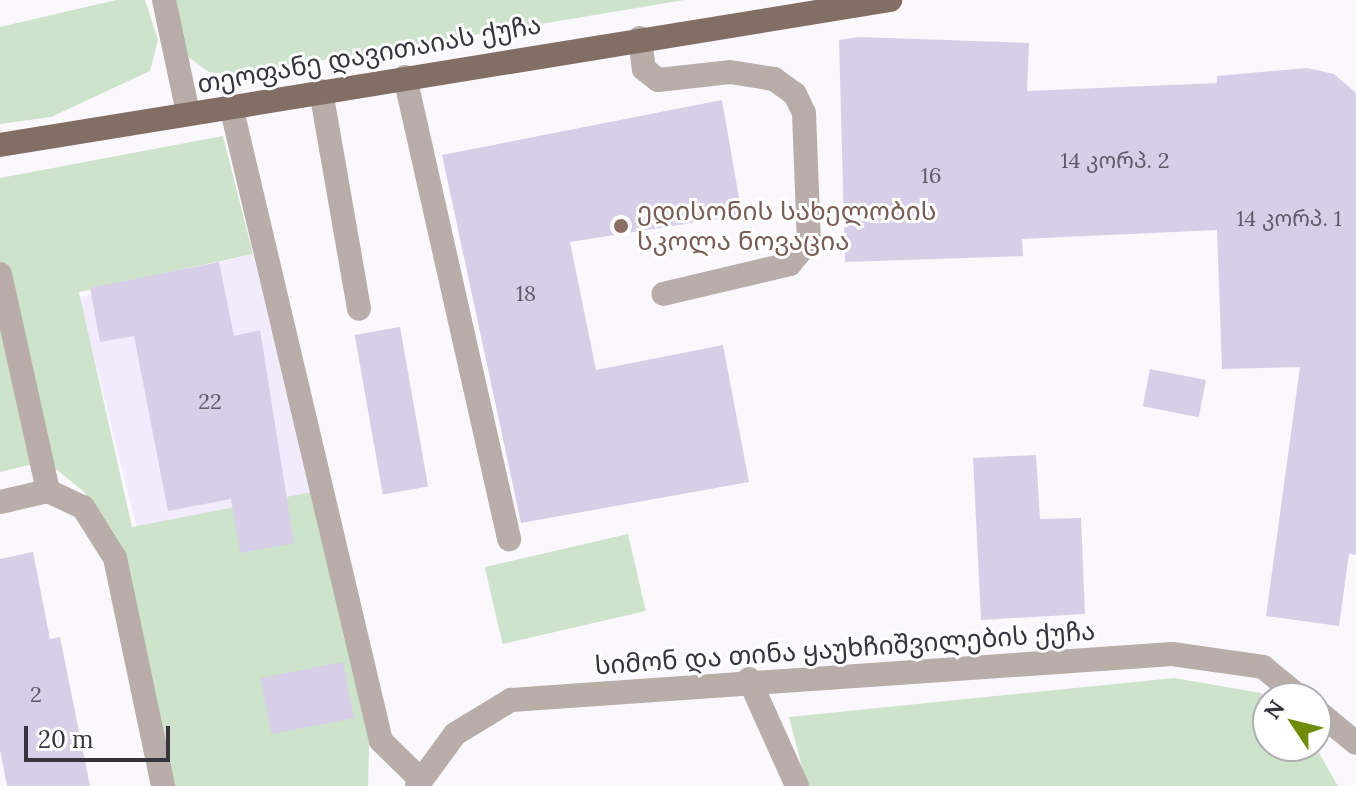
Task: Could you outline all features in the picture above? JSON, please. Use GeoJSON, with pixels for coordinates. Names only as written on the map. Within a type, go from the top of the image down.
{"type":"FeatureCollection","features":[{"type":"Feature","properties":{"kind":"main road","name":"თეოფანე დავითაიას ქუჩა"},"geometry":{"type":"LineString","coordinates":[[0,145],[640,38],[890,0]]}},
{"type":"Feature","properties":{"kind":"street"},"geometry":{"type":"LineString","coordinates":[[164,0],[188,113]]}},
{"type":"Feature","properties":{"kind":"street"},"geometry":{"type":"LineString","coordinates":[[640,38],[644,69],[658,80],[730,72],[774,79],[795,94],[804,113],[809,241],[790,264],[663,294]]}},
{"type":"Feature","properties":{"kind":"street"},"geometry":{"type":"LineString","coordinates":[[405,77],[509,539]]}},
{"type":"Feature","properties":{"kind":"street"},"geometry":{"type":"LineString","coordinates":[[321,91],[359,309]]}},
{"type":"Feature","properties":{"kind":"street"},"geometry":{"type":"LineString","coordinates":[[231,106],[381,741],[419,783]]}},
{"type":"Feature","properties":{"kind":"street"},"geometry":{"type":"LineString","coordinates":[[0,274],[48,491]]}},
{"type":"Feature","properties":{"kind":"street"},"geometry":{"type":"LineString","coordinates":[[0,389],[24,384]]}},
{"type":"Feature","properties":{"kind":"street"},"geometry":{"type":"LineString","coordinates":[[0,502],[48,491],[83,507],[115,558],[163,786]]}},
{"type":"Feature","properties":{"kind":"street","name":"სიმონ და თინა ყაუხჩიშვილების ქუჩა"},"geometry":{"type":"LineString","coordinates":[[419,783],[455,734],[511,700],[749,679],[1172,654],[1263,667],[1281,682]]}},
{"type":"Feature","properties":{"kind":"street"},"geometry":{"type":"LineString","coordinates":[[749,679],[797,786]]}},
{"type":"Feature","properties":{"kind":"street"},"geometry":{"type":"LineString","coordinates":[[1332,723],[1356,742]]}},
{"type":"Feature","properties":{"kind":"shaded area"},"geometry":{"type":"Polygon","coordinates":[[[253,254],[312,492],[139,535],[79,297],[253,254]]]}},
{"type":"Feature","properties":{"kind":"green space"},"geometry":{"type":"Polygon","coordinates":[[[116,0],[145,0],[158,40],[150,71],[51,117],[0,124],[0,27],[116,0]]]}},
{"type":"Feature","properties":{"kind":"green space"},"geometry":{"type":"Polygon","coordinates":[[[176,0],[684,0],[235,75],[209,72],[187,56],[176,0]]]}},
{"type":"Feature","properties":{"kind":"green space"},"geometry":{"type":"Polygon","coordinates":[[[223,136],[253,254],[79,292],[132,527],[312,492],[370,718],[368,786],[173,786],[112,531],[84,492],[46,461],[0,472],[0,178],[223,136]]]}},
{"type":"Feature","properties":{"kind":"green space"},"geometry":{"type":"Polygon","coordinates":[[[628,534],[646,611],[503,644],[485,567],[628,534]]]}},
{"type":"Feature","properties":{"kind":"green space"},"geometry":{"type":"Polygon","coordinates":[[[1174,678],[1252,691],[1252,762],[1324,762],[1338,786],[807,786],[789,717],[1174,678]]]}},
{"type":"Feature","properties":{"kind":"building"},"geometry":{"type":"Polygon","coordinates":[[[859,37],[1029,43],[1027,91],[1217,83],[1217,76],[1307,68],[1334,74],[1356,93],[1356,555],[1349,554],[1339,626],[1266,616],[1300,367],[1222,369],[1217,230],[1022,239],[1023,256],[845,262],[839,40],[859,37]]]}},
{"type":"Feature","properties":{"kind":"building"},"geometry":{"type":"Polygon","coordinates":[[[722,100],[742,215],[570,242],[596,370],[723,345],[749,482],[521,523],[442,155],[722,100]]]}},
{"type":"Feature","properties":{"kind":"building"},"geometry":{"type":"Polygon","coordinates":[[[219,262],[234,336],[260,330],[294,543],[240,553],[231,499],[168,511],[134,336],[100,342],[90,288],[219,262]]]}},
{"type":"Feature","properties":{"kind":"building"},"geometry":{"type":"Polygon","coordinates":[[[400,327],[428,487],[383,495],[355,335],[400,327]]]}},
{"type":"Feature","properties":{"kind":"building"},"geometry":{"type":"Polygon","coordinates":[[[1150,369],[1206,380],[1199,417],[1143,406],[1150,369]]]}},
{"type":"Feature","properties":{"kind":"building"},"geometry":{"type":"Polygon","coordinates":[[[1036,455],[1040,519],[1081,518],[1085,614],[981,620],[973,458],[1036,455]]]}},
{"type":"Feature","properties":{"kind":"building"},"geometry":{"type":"Polygon","coordinates":[[[33,552],[50,639],[60,637],[90,786],[7,786],[0,750],[0,559],[33,552]]]}},
{"type":"Feature","properties":{"kind":"building"},"geometry":{"type":"Polygon","coordinates":[[[343,662],[354,718],[271,734],[261,678],[343,662]]]}},
{"type":"Feature","properties":{"kind":"place","name":"ედისონის სახელობის სკოლა ნოვაცია"},"geometry":{"type":"Point","coordinates":[621,226]}}]}
